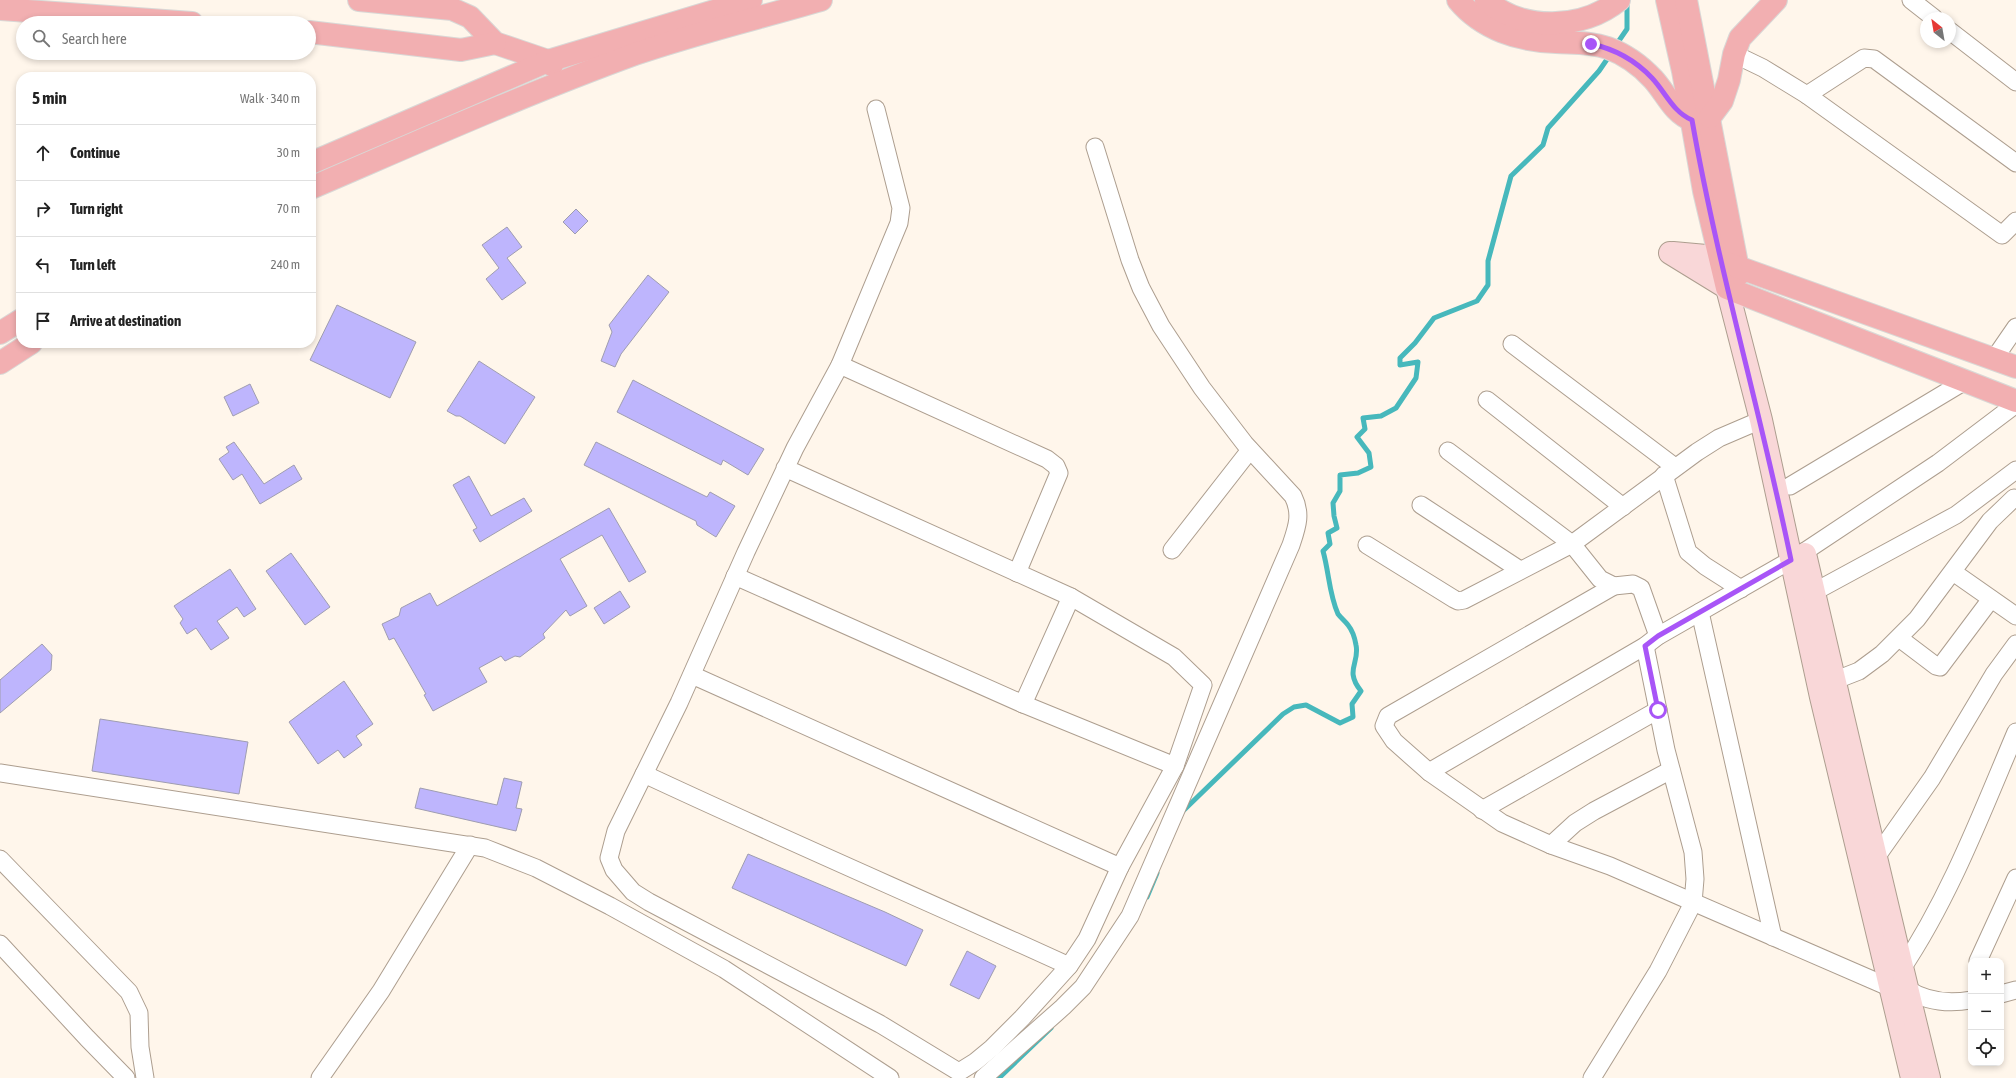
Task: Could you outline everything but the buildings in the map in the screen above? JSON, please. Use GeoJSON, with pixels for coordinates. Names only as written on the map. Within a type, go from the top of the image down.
{"type":"FeatureCollection","features":[{"type":"Feature","properties":{"kind":"main road"},"geometry":{"type":"LineString","coordinates":[[359,0],[452,9],[470,17],[495,43],[548,60],[564,80]]}},
{"type":"Feature","properties":{"kind":"main road"},"geometry":{"type":"LineString","coordinates":[[316,161],[548,60],[751,0]]}},
{"type":"Feature","properties":{"kind":"main road"},"geometry":{"type":"LineString","coordinates":[[316,186],[457,124],[564,80],[670,43],[821,0]]}},
{"type":"Feature","properties":{"kind":"main road"},"geometry":{"type":"LineString","coordinates":[[1458,0],[1487,25],[1505,32],[1526,38],[1555,42],[1575,42],[1599,46],[1620,54],[1633,62],[1652,78],[1677,111],[1684,117],[1701,119],[1722,101],[1729,80],[1734,54],[1740,38],[1776,0]]}},
{"type":"Feature","properties":{"kind":"main road"},"geometry":{"type":"LineString","coordinates":[[1486,0],[1509,14],[1529,20],[1554,24],[1576,21],[1600,12],[1619,0]]}},
{"type":"Feature","properties":{"kind":"main road"},"geometry":{"type":"LineString","coordinates":[[1667,0],[1683,71],[1701,119]]}},
{"type":"Feature","properties":{"kind":"main road"},"geometry":{"type":"LineString","coordinates":[[1686,0],[1701,119],[1729,263],[1761,420],[1798,556],[1862,870],[1900,982],[1929,1078]]}},
{"type":"Feature","properties":{"kind":"main road"},"geometry":{"type":"LineString","coordinates":[[0,9],[96,16]]}},
{"type":"Feature","properties":{"kind":"main road"},"geometry":{"type":"LineString","coordinates":[[316,33],[461,50],[495,43]]}},
{"type":"Feature","properties":{"kind":"main road"},"geometry":{"type":"LineString","coordinates":[[2016,367],[1729,263],[1706,256],[1670,253],[1735,290],[2016,403]]}},
{"type":"Feature","properties":{"kind":"main road"},"geometry":{"type":"LineString","coordinates":[[1735,290],[1790,486],[1798,556],[1814,592],[1877,856],[1900,982],[1912,1078]]}},
{"type":"Feature","properties":{"kind":"main road"},"geometry":{"type":"LineString","coordinates":[[0,333],[16,323]]}},
{"type":"Feature","properties":{"kind":"main road"},"geometry":{"type":"LineString","coordinates":[[0,363],[23,348]]}},
{"type":"Feature","properties":{"kind":"street"},"geometry":{"type":"LineString","coordinates":[[1911,0],[1926,12]]}},
{"type":"Feature","properties":{"kind":"street"},"geometry":{"type":"LineString","coordinates":[[1956,36],[2016,82]]}},
{"type":"Feature","properties":{"kind":"street"},"geometry":{"type":"LineString","coordinates":[[1734,54],[1763,68],[1807,95],[2002,236],[2016,221]]}},
{"type":"Feature","properties":{"kind":"street"},"geometry":{"type":"LineString","coordinates":[[1807,95],[1864,58],[1869,57],[2016,162]]}},
{"type":"Feature","properties":{"kind":"street"},"geometry":{"type":"LineString","coordinates":[[786,468],[1071,597],[1174,657],[1204,685],[1175,766],[1120,867],[1087,939],[1068,966],[1022,1018],[992,1048],[975,1062],[959,1072],[880,1024],[633,892],[614,870],[609,858],[616,831],[692,675],[735,576],[786,468],[840,365],[899,223],[902,208],[876,109]]}},
{"type":"Feature","properties":{"kind":"street"},"geometry":{"type":"LineString","coordinates":[[983,1078],[1063,1007],[1083,986],[1130,916],[1291,545],[1299,521],[1298,505],[1293,496],[1250,450],[1202,388],[1161,326],[1141,288],[1130,260],[1095,147]]}},
{"type":"Feature","properties":{"kind":"street"},"geometry":{"type":"LineString","coordinates":[[1994,359],[2016,327]]}},
{"type":"Feature","properties":{"kind":"street"},"geometry":{"type":"LineString","coordinates":[[1512,344],[1670,471],[1688,552],[1704,566],[1741,589]]}},
{"type":"Feature","properties":{"kind":"street"},"geometry":{"type":"LineString","coordinates":[[840,365],[1046,458],[1056,466],[1059,473],[1018,574]]}},
{"type":"Feature","properties":{"kind":"street"},"geometry":{"type":"LineString","coordinates":[[1790,486],[1964,381]]}},
{"type":"Feature","properties":{"kind":"street"},"geometry":{"type":"LineString","coordinates":[[1487,400],[1623,507]]}},
{"type":"Feature","properties":{"kind":"street"},"geometry":{"type":"LineString","coordinates":[[1429,772],[1798,556],[1938,463],[2016,403]]}},
{"type":"Feature","properties":{"kind":"street"},"geometry":{"type":"LineString","coordinates":[[1367,545],[1458,601],[1464,600],[1572,544],[1670,471],[1719,438],[1761,420]]}},
{"type":"Feature","properties":{"kind":"street"},"geometry":{"type":"LineString","coordinates":[[1172,550],[1250,450]]}},
{"type":"Feature","properties":{"kind":"street"},"geometry":{"type":"LineString","coordinates":[[1448,451],[1572,544],[1600,579],[1614,586]]}},
{"type":"Feature","properties":{"kind":"street"},"geometry":{"type":"LineString","coordinates":[[1814,592],[1956,516],[2016,470]]}},
{"type":"Feature","properties":{"kind":"street"},"geometry":{"type":"LineString","coordinates":[[1836,680],[1859,671],[1882,654],[1918,619],[1990,521],[2015,499],[1999,483]]}},
{"type":"Feature","properties":{"kind":"street"},"geometry":{"type":"LineString","coordinates":[[1420,505],[1520,570]]}},
{"type":"Feature","properties":{"kind":"street"},"geometry":{"type":"LineString","coordinates":[[1953,572],[2016,616]]}},
{"type":"Feature","properties":{"kind":"street"},"geometry":{"type":"LineString","coordinates":[[735,576],[1024,704],[1175,766]]}},
{"type":"Feature","properties":{"kind":"street"},"geometry":{"type":"LineString","coordinates":[[1592,1078],[1658,971],[1693,903],[1695,878],[1693,852],[1671,770],[1658,710],[1651,641],[1641,588],[1633,584],[1614,586],[1388,716],[1384,726],[1394,741],[1429,772],[1502,823],[1550,845],[1610,866],[1693,903],[1773,937],[1900,982],[1918,996],[1943,1002],[1968,1000]]}},
{"type":"Feature","properties":{"kind":"street"},"geometry":{"type":"LineString","coordinates":[[1024,704],[1071,597]]}},
{"type":"Feature","properties":{"kind":"street"},"geometry":{"type":"LineString","coordinates":[[1899,638],[1936,666],[1940,667],[1991,599]]}},
{"type":"Feature","properties":{"kind":"street"},"geometry":{"type":"LineString","coordinates":[[1700,612],[1773,937]]}},
{"type":"Feature","properties":{"kind":"street"},"geometry":{"type":"LineString","coordinates":[[1877,856],[1932,778],[1994,674],[2016,644]]}},
{"type":"Feature","properties":{"kind":"street"},"geometry":{"type":"LineString","coordinates":[[692,675],[1120,867]]}},
{"type":"Feature","properties":{"kind":"street"},"geometry":{"type":"LineString","coordinates":[[1482,810],[1658,710]]}},
{"type":"Feature","properties":{"kind":"street"},"geometry":{"type":"LineString","coordinates":[[1900,982],[1978,821],[2016,732]]}},
{"type":"Feature","properties":{"kind":"street"},"geometry":{"type":"LineString","coordinates":[[1550,845],[1575,823],[1594,811],[1671,770]]}},
{"type":"Feature","properties":{"kind":"street"},"geometry":{"type":"LineString","coordinates":[[0,773],[485,848],[536,868],[710,961],[890,1078]]}},
{"type":"Feature","properties":{"kind":"street"},"geometry":{"type":"LineString","coordinates":[[644,774],[778,837],[907,892],[1068,966]]}},
{"type":"Feature","properties":{"kind":"street"},"geometry":{"type":"LineString","coordinates":[[320,1078],[381,991],[470,845]]}},
{"type":"Feature","properties":{"kind":"street"},"geometry":{"type":"LineString","coordinates":[[0,859],[129,992],[139,1013],[140,1047],[145,1078]]}},
{"type":"Feature","properties":{"kind":"street"},"geometry":{"type":"LineString","coordinates":[[1980,958],[2008,913],[2016,878]]}},
{"type":"Feature","properties":{"kind":"street"},"geometry":{"type":"LineString","coordinates":[[0,944],[126,1078]]}},
{"type":"Feature","properties":{"kind":"street"},"geometry":{"type":"LineString","coordinates":[[2004,993],[2016,990]]}},
{"type":"Feature","properties":{"kind":"waterway"},"geometry":{"type":"LineString","coordinates":[[1616,45],[1627,29],[1627,1]]}},
{"type":"Feature","properties":{"kind":"waterway"},"geometry":{"type":"LineString","coordinates":[[1183,811],[1283,714],[1294,707],[1306,705],[1340,723],[1353,717],[1352,704],[1361,691],[1356,684],[1353,672],[1357,651],[1356,645],[1351,629],[1338,614],[1335,606],[1323,551],[1330,544],[1328,533],[1337,528],[1333,503],[1340,491],[1340,475],[1358,473],[1371,467],[1369,453],[1357,437],[1365,429],[1363,418],[1381,416],[1396,408],[1416,378],[1418,362],[1400,365],[1400,358],[1415,343],[1434,318],[1477,301],[1488,285],[1488,261],[1511,176],[1543,145],[1548,128],[1599,71],[1610,55]]}},
{"type":"Feature","properties":{"kind":"waterway"},"geometry":{"type":"LineString","coordinates":[[1147,897],[1157,873]]}},
{"type":"Feature","properties":{"kind":"waterway"},"geometry":{"type":"LineString","coordinates":[[999,1078],[1051,1028]]}},
{"type":"Feature","properties":{"kind":"route"},"geometry":{"type":"LineString","coordinates":[[1591,44],[1606,47],[1633,62],[1652,78],[1677,111],[1684,117],[1692,120],[1704,191],[1761,420],[1791,560],[1658,636],[1645,646],[1658,710]]}}]}
